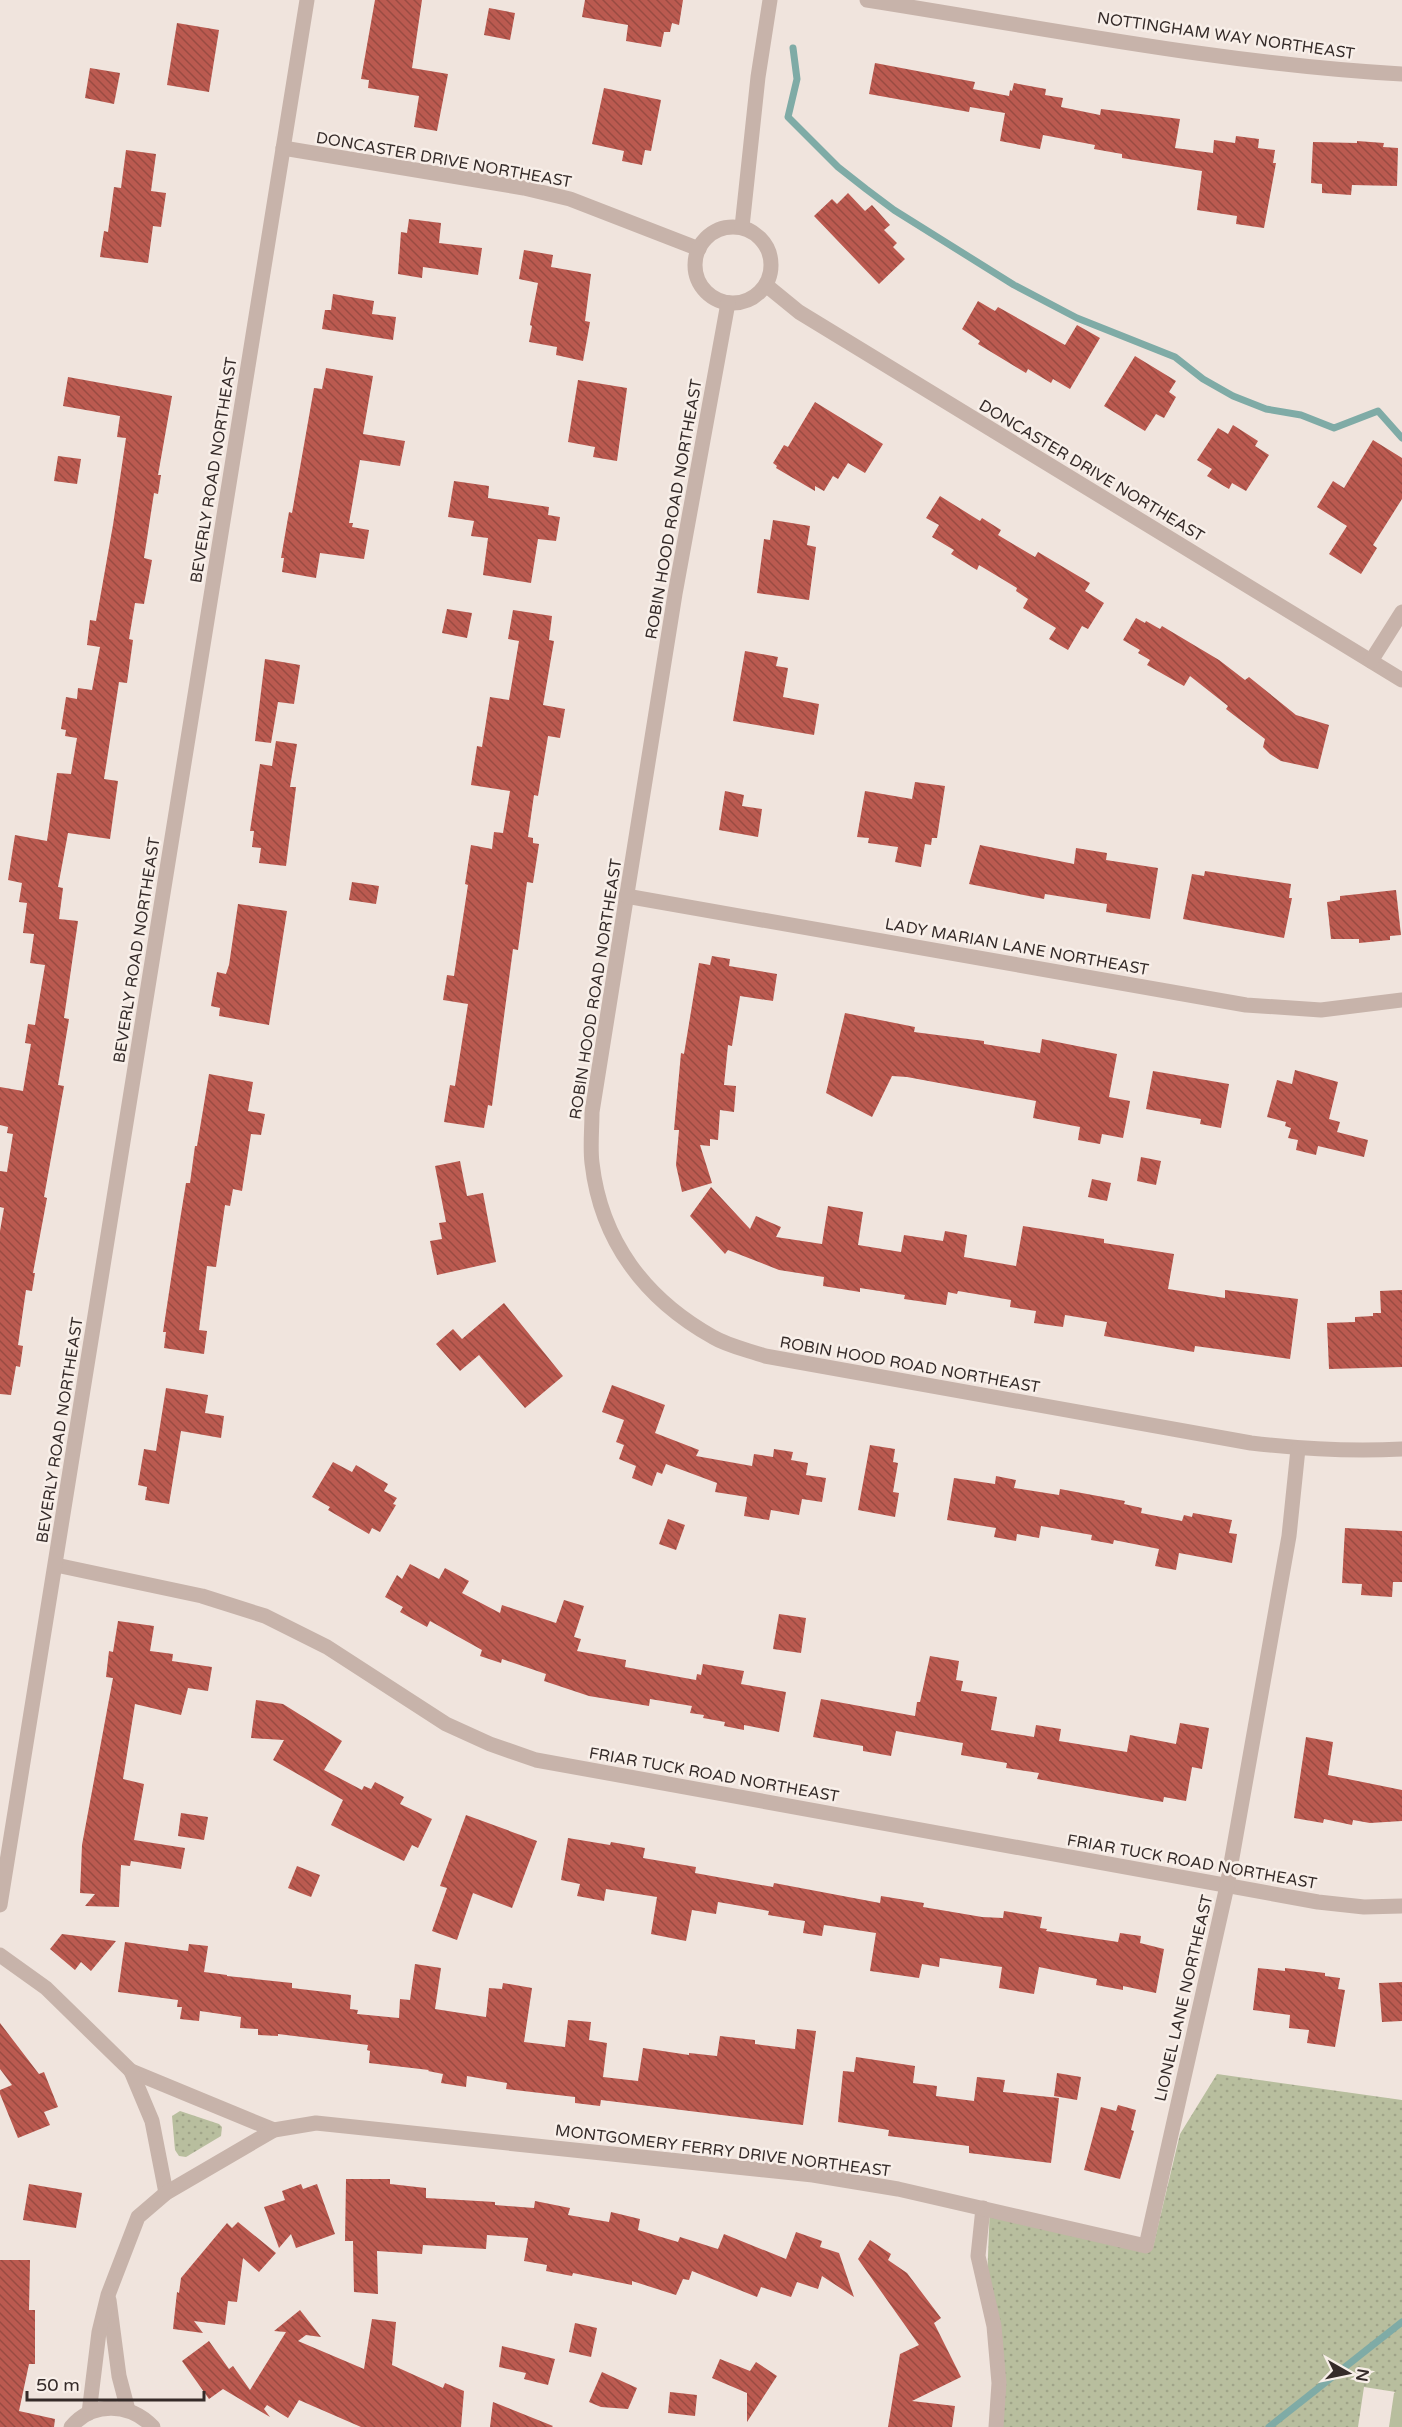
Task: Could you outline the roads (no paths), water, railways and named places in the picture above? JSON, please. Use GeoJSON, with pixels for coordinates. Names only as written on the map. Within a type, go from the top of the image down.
{"type":"FeatureCollection","features":[{"type":"Feature","properties":{"kind":"street","name":"BEVERLY ROAD NORTHEAST"},"geometry":{"type":"LineString","coordinates":[[0,1905],[307,0]]}},
{"type":"Feature","properties":{"kind":"street"},"geometry":{"type":"LineString","coordinates":[[742,227],[758,77],[770,0]]}},
{"type":"Feature","properties":{"kind":"street","name":"NOTTINGHAM WAY NORTHEAST"},"geometry":{"type":"LineString","coordinates":[[867,0],[1244,59],[1336,70],[1402,74]]}},
{"type":"Feature","properties":{"kind":"street","name":"DONCASTER DRIVE NORTHEAST"},"geometry":{"type":"LineString","coordinates":[[283,148],[524,188],[570,199],[699,249]]}},
{"type":"Feature","properties":{"kind":"street"},"geometry":{"type":"LineString","coordinates":[[742,227],[760,237],[770,255],[772,265],[766,285],[749,300],[728,303],[718,300],[702,287],[696,269],[699,249],[710,235],[717,231],[742,227]]}},
{"type":"Feature","properties":{"kind":"street","name":"DONCASTER DRIVE NORTHEAST"},"geometry":{"type":"LineString","coordinates":[[766,285],[808,318],[1402,680]]}},
{"type":"Feature","properties":{"kind":"street","name":"ROBIN HOOD ROAD NORTHEAST"},"geometry":{"type":"LineString","coordinates":[[728,303],[674,600],[592,1112],[591,1162],[601,1206],[617,1245],[640,1280],[670,1310],[715,1339],[765,1356],[1251,1443],[1298,1449],[1352,1452],[1402,1449]]}},
{"type":"Feature","properties":{"kind":"street"},"geometry":{"type":"LineString","coordinates":[[1371,661],[1402,612]]}},
{"type":"Feature","properties":{"kind":"street","name":"LADY MARIAN LANE NORTHEAST"},"geometry":{"type":"LineString","coordinates":[[626,896],[1246,1005],[1321,1010],[1402,1000]]}},
{"type":"Feature","properties":{"kind":"street","name":"LIONEL LANE NORTHEAST"},"geometry":{"type":"LineString","coordinates":[[983,2208],[1146,2246],[1227,1886],[1289,1536],[1298,1449]]}},
{"type":"Feature","properties":{"kind":"street","name":"FRIAR TUCK ROAD NORTHEAST"},"geometry":{"type":"LineString","coordinates":[[56,1565],[202,1596],[265,1616],[327,1647],[446,1724],[490,1744],[536,1760],[1318,1902],[1364,1907],[1402,1906]]}},
{"type":"Feature","properties":{"kind":"street"},"geometry":{"type":"LineString","coordinates":[[0,1955],[46,1989],[131,2071],[274,2130]]}},
{"type":"Feature","properties":{"kind":"street"},"geometry":{"type":"LineString","coordinates":[[89,2413],[99,2332],[108,2295],[138,2217],[166,2193],[152,2121],[131,2071]]}},
{"type":"Feature","properties":{"kind":"street","name":"MONTGOMERY FERRY DRIVE NORTHEAST"},"geometry":{"type":"LineString","coordinates":[[166,2193],[274,2130],[316,2123],[802,2174],[898,2189],[983,2208]]}},
{"type":"Feature","properties":{"kind":"street"},"geometry":{"type":"LineString","coordinates":[[983,2208],[978,2256],[994,2326],[999,2383],[996,2427]]}},
{"type":"Feature","properties":{"kind":"street"},"geometry":{"type":"LineString","coordinates":[[108,2295],[119,2376],[128,2410]]}},
{"type":"Feature","properties":{"kind":"street"},"geometry":{"type":"LineString","coordinates":[[71,2427],[89,2413],[102,2408],[128,2410],[145,2418],[153,2427]]}},
{"type":"Feature","properties":{"kind":"waterway"},"geometry":{"type":"LineString","coordinates":[[793,48],[797,79],[788,117],[838,167],[894,210],[1014,285],[1077,318],[1175,357],[1203,379],[1233,396],[1266,409],[1301,415],[1334,428],[1378,411],[1402,438]]}},
{"type":"Feature","properties":{"kind":"waterway"},"geometry":{"type":"LineString","coordinates":[[1269,2427],[1402,2322]]}}]}
